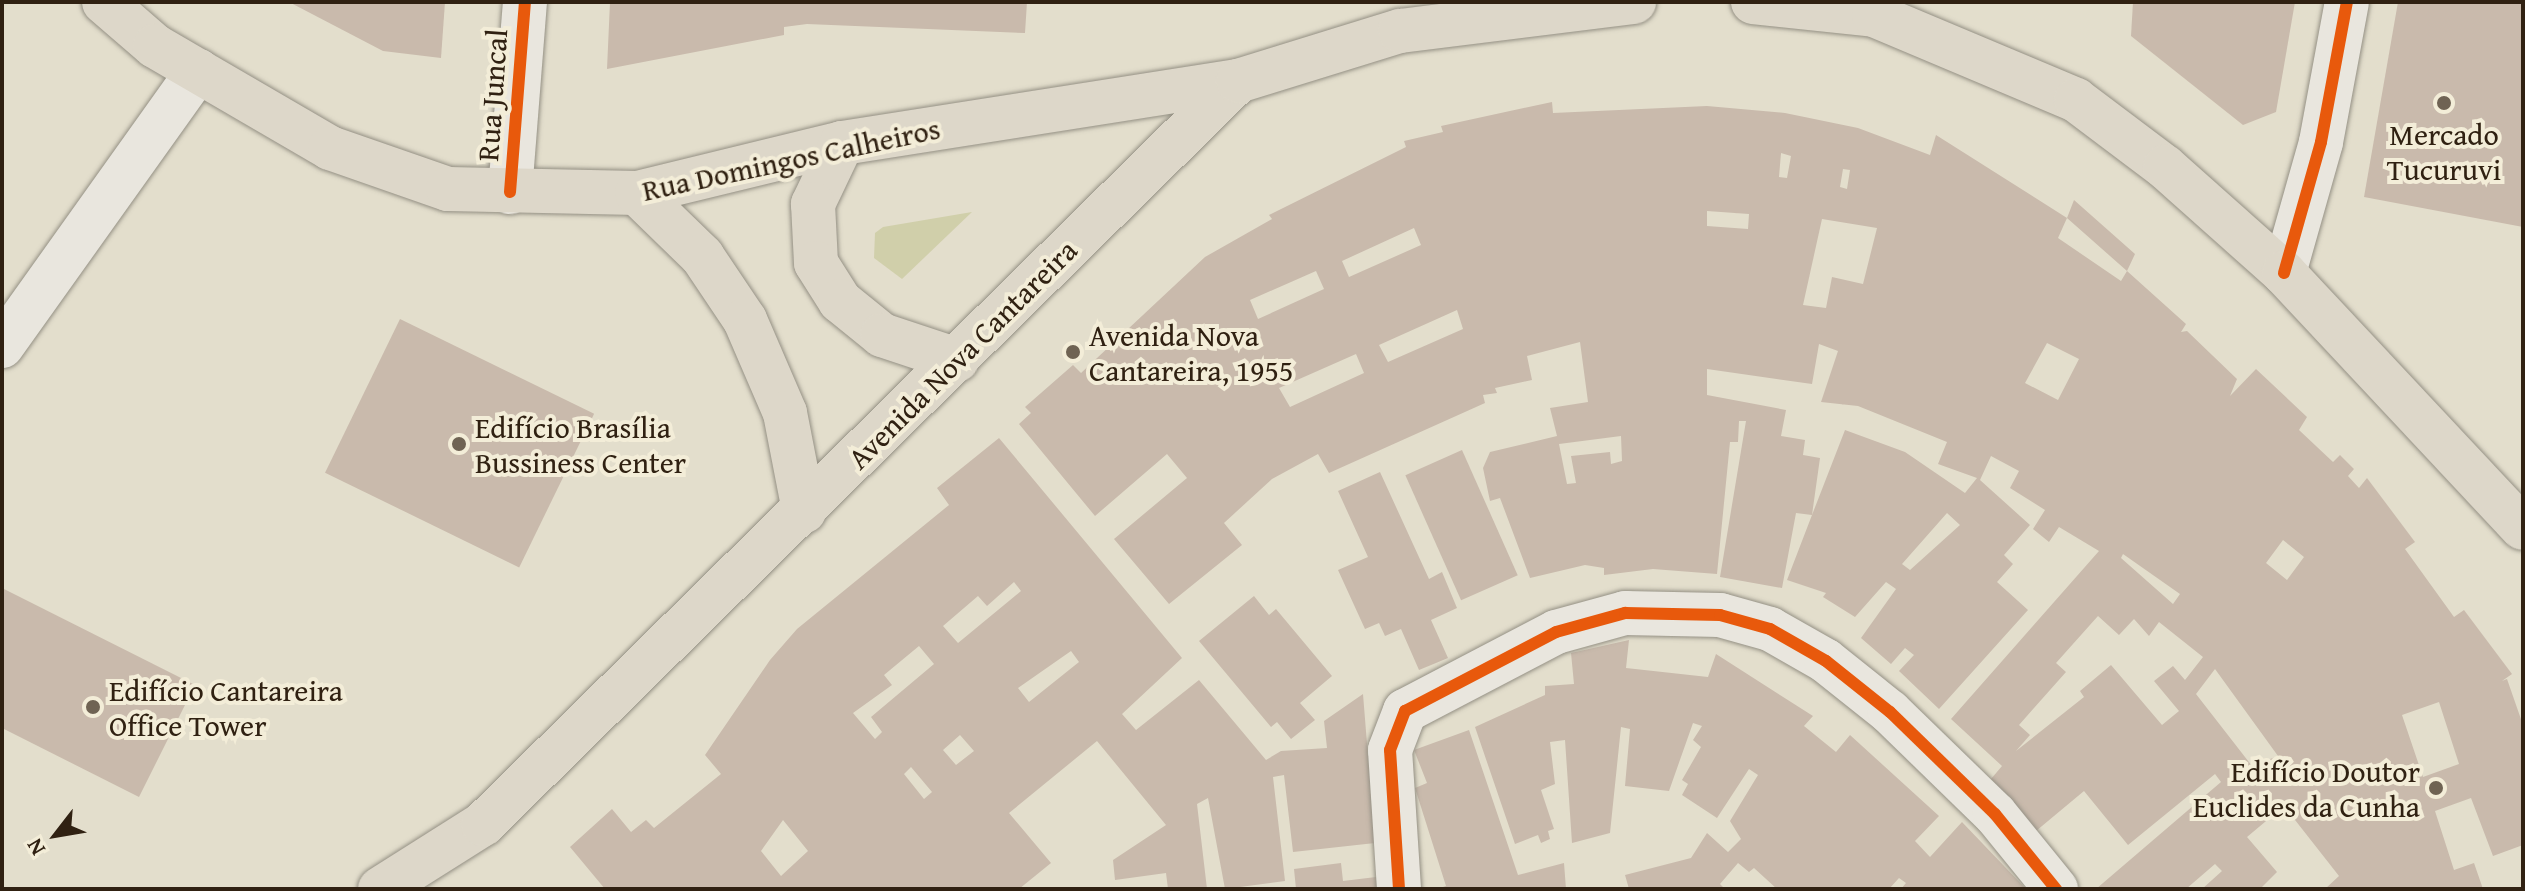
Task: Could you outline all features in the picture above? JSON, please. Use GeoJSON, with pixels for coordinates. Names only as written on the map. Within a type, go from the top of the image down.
{"type":"FeatureCollection","features":[{"type":"Feature","properties":{"kind":"main road","name":"Rua Domingos Calheiros"},"geometry":{"type":"LineString","coordinates":[[104,2],[155,46],[330,148],[448,189],[637,193],[842,143],[1238,81]]}},
{"type":"Feature","properties":{"kind":"main road","name":"Avenida Nova Cantareira"},"geometry":{"type":"LineString","coordinates":[[380,889],[483,824],[1238,81],[1400,31],[1485,11],[1634,2]]}},
{"type":"Feature","properties":{"kind":"main road"},"geometry":{"type":"LineString","coordinates":[[1753,2],[1874,15],[2076,100],[2165,167],[2284,273],[2523,528]]}},
{"type":"Feature","properties":{"kind":"main road"},"geometry":{"type":"LineString","coordinates":[[842,143],[813,204],[816,263],[840,301],[882,335],[957,360]]}},
{"type":"Feature","properties":{"kind":"main road"},"geometry":{"type":"LineString","coordinates":[[637,193],[702,256],[745,320],[785,413],[804,511]]}},
{"type":"Feature","properties":{"kind":"street","name":"Rua Juncal"},"geometry":{"type":"LineString","coordinates":[[510,192],[525,2]]}},
{"type":"Feature","properties":{"kind":"street"},"geometry":{"type":"LineString","coordinates":[[2284,273],[2321,142],[2347,2]]}},
{"type":"Feature","properties":{"kind":"street"},"geometry":{"type":"LineString","coordinates":[[2,346],[198,71]]}},
{"type":"Feature","properties":{"kind":"street"},"geometry":{"type":"LineString","coordinates":[[1399,889],[1390,750],[1405,711],[1556,632],[1625,613],[1720,615],[1770,629],[1826,661],[1890,712],[1995,814],[2056,889]]}},
{"type":"Feature","properties":{"kind":"green space"},"geometry":{"type":"Polygon","coordinates":[[[972,212],[902,279],[874,258],[875,233],[883,227],[972,212]]]}},
{"type":"Feature","properties":{"kind":"building"},"geometry":{"type":"Polygon","coordinates":[[[289,2],[445,2],[441,58],[383,51],[289,2]]]}},
{"type":"Feature","properties":{"kind":"building"},"geometry":{"type":"Polygon","coordinates":[[[610,2],[1027,2],[1025,33],[807,24],[784,27],[784,35],[607,69],[610,2]]]}},
{"type":"Feature","properties":{"kind":"building"},"geometry":{"type":"Polygon","coordinates":[[[2133,2],[2295,2],[2276,112],[2243,125],[2131,36],[2133,2]]]}},
{"type":"Feature","properties":{"kind":"building","name":"Mercado Tucuruvi"},"geometry":{"type":"Polygon","coordinates":[[[2398,2],[2523,2],[2523,227],[2364,197],[2398,2]]]}},
{"type":"Feature","properties":{"kind":"building"},"geometry":{"type":"Polygon","coordinates":[[[1552,102],[1553,113],[1707,106],[1785,113],[1858,128],[1930,155],[1936,135],[2067,218],[2058,238],[2121,281],[2127,271],[2186,324],[2181,332],[2187,331],[2237,379],[2230,396],[2256,369],[2307,417],[2299,430],[2333,462],[2340,455],[2354,469],[2348,476],[2359,488],[2367,478],[2415,542],[2405,549],[2454,617],[2464,610],[2512,674],[2502,681],[2507,679],[2523,725],[2523,845],[2493,856],[2471,798],[2435,811],[2454,870],[2474,863],[2483,889],[2325,889],[2339,876],[2284,806],[2247,837],[2277,872],[2260,889],[2202,889],[2222,871],[2215,864],[2186,889],[2096,889],[2221,782],[2215,774],[2128,845],[2084,791],[2036,831],[1991,779],[2002,766],[1951,719],[2099,551],[2059,527],[2049,542],[2033,529],[2045,510],[2010,488],[2019,471],[1991,456],[1980,480],[2030,525],[2004,555],[2013,564],[1997,582],[2028,610],[1939,709],[1899,671],[1914,655],[1905,648],[1891,664],[1861,638],[1896,589],[1886,582],[1855,617],[1823,597],[1826,593],[1787,580],[1812,515],[1796,513],[1782,588],[1720,577],[1746,421],[1739,421],[1738,442],[1730,442],[1717,574],[1653,569],[1604,575],[1604,568],[1585,565],[1530,578],[1500,498],[1490,501],[1483,468],[1490,452],[1557,436],[1550,408],[1588,402],[1580,342],[1527,356],[1532,380],[1495,388],[1497,393],[1483,395],[1485,403],[1329,473],[1318,454],[1272,479],[1224,523],[1242,545],[1169,604],[1114,539],[1187,478],[1167,454],[1095,516],[1019,424],[1031,413],[1025,407],[1073,365],[1081,373],[1205,257],[1272,219],[1269,215],[1406,147],[1404,141],[1443,132],[1441,126],[1552,102]],[[1781,153],[1779,177],[1787,178],[1791,156],[1781,153]],[[1843,169],[1840,187],[1847,189],[1850,170],[1843,169]],[[1707,211],[1707,226],[1748,229],[1749,214],[1707,211]],[[1822,219],[1803,305],[1826,308],[1832,277],[1863,284],[1877,228],[1822,219]],[[1414,228],[1342,261],[1349,277],[1421,245],[1414,228]],[[1316,271],[1250,300],[1258,319],[1324,289],[1316,271]],[[1457,310],[1379,345],[1388,362],[1463,329],[1457,310]],[[2047,343],[2025,383],[2058,400],[2079,359],[2047,343]],[[1819,344],[1812,384],[1707,369],[1707,395],[1786,410],[1781,436],[1805,440],[1803,455],[1820,458],[1812,515],[1845,430],[1905,452],[1965,493],[1977,478],[1938,464],[1947,442],[1858,406],[1821,402],[1838,351],[1819,344]],[[1356,354],[1279,388],[1290,407],[1364,373],[1356,354]],[[1621,436],[1559,444],[1567,484],[1576,483],[1571,456],[1610,452],[1611,464],[1622,461],[1621,436]],[[1947,513],[1902,564],[1910,570],[1960,525],[1947,513]],[[2283,540],[2266,563],[2287,580],[2304,557],[2283,540]],[[2123,554],[2121,558],[2173,604],[2180,594],[2123,554]],[[2098,616],[2056,663],[2066,672],[2019,725],[2030,735],[2016,751],[2084,697],[2080,691],[2111,665],[2162,725],[2179,711],[2154,681],[2173,666],[2185,680],[2203,657],[2159,622],[2149,636],[2134,619],[2119,635],[2098,616]],[[2215,669],[2196,694],[2252,766],[2278,756],[2215,669]],[[2439,702],[2402,715],[2423,777],[2459,764],[2439,702]]]}},
{"type":"Feature","properties":{"kind":"building"},"geometry":{"type":"Polygon","coordinates":[[[2074,200],[2135,254],[2127,271],[2067,218],[2074,200]]]}},
{"type":"Feature","properties":{"kind":"building","name":"Edifício Brasília Bussiness Center"},"geometry":{"type":"Polygon","coordinates":[[[400,319],[594,414],[519,567],[325,473],[400,319]]]}},
{"type":"Feature","properties":{"kind":"building"},"geometry":{"type":"Polygon","coordinates":[[[999,438],[1182,658],[1122,714],[1136,730],[1199,680],[1266,760],[1281,751],[1327,748],[1324,721],[1363,694],[1375,843],[1293,852],[1284,775],[1273,777],[1285,881],[1225,889],[1208,798],[1197,804],[1207,889],[1168,889],[1166,873],[1115,880],[1113,860],[1166,825],[1097,741],[1009,813],[1051,863],[1019,889],[605,889],[570,847],[612,809],[631,832],[646,820],[654,828],[721,774],[705,755],[770,660],[797,629],[949,505],[937,488],[999,438]],[[1014,582],[987,606],[978,596],[943,626],[958,643],[1021,591],[1014,582]],[[919,646],[884,675],[892,685],[853,713],[875,739],[882,732],[871,717],[934,664],[919,646]],[[1071,651],[1018,688],[1029,702],[1079,662],[1071,651]],[[960,735],[943,750],[956,765],[974,751],[960,735]],[[911,767],[904,774],[924,799],[932,792],[911,767]],[[783,820],[761,851],[781,876],[808,851],[783,820]]]}},
{"type":"Feature","properties":{"kind":"building"},"geometry":{"type":"Polygon","coordinates":[[[1462,450],[1518,575],[1461,600],[1405,475],[1462,450]]]}},
{"type":"Feature","properties":{"kind":"building"},"geometry":{"type":"Polygon","coordinates":[[[1380,472],[1429,579],[1442,572],[1457,608],[1431,620],[1448,658],[1419,670],[1401,629],[1385,636],[1379,623],[1365,629],[1338,570],[1368,557],[1338,491],[1380,472]]]}},
{"type":"Feature","properties":{"kind":"building","name":"Edifício Cantareira Office Tower"},"geometry":{"type":"Polygon","coordinates":[[[2,588],[195,685],[139,797],[2,728],[2,588]]]}},
{"type":"Feature","properties":{"kind":"building"},"geometry":{"type":"Polygon","coordinates":[[[1254,596],[1269,615],[1276,609],[1332,676],[1300,703],[1315,720],[1291,739],[1277,722],[1271,727],[1199,641],[1254,596]]]}},
{"type":"Feature","properties":{"kind":"building"},"geometry":{"type":"Polygon","coordinates":[[[1629,640],[1626,668],[1708,677],[1716,654],[1813,716],[1804,726],[1836,752],[1850,735],[1939,816],[1915,841],[1930,857],[1962,822],[2026,889],[1901,889],[1906,883],[1899,878],[1889,889],[1777,889],[1754,868],[1749,872],[1738,863],[1720,884],[1725,889],[1629,889],[1625,875],[1691,858],[1707,833],[1728,852],[1741,839],[1730,821],[1758,775],[1749,769],[1717,818],[1682,795],[1688,784],[1682,780],[1701,747],[1693,740],[1702,726],[1693,723],[1669,791],[1625,786],[1630,729],[1621,727],[1610,833],[1572,843],[1565,740],[1550,742],[1555,784],[1541,790],[1554,829],[1548,831],[1550,839],[1541,843],[1538,835],[1515,844],[1475,727],[1545,695],[1545,686],[1574,684],[1571,653],[1629,640]]]}},
{"type":"Feature","properties":{"kind":"building"},"geometry":{"type":"Polygon","coordinates":[[[1469,730],[1518,875],[1564,863],[1566,889],[1437,889],[1446,886],[1415,788],[1427,783],[1414,750],[1469,730]]]}},
{"type":"Feature","properties":{"kind":"building"},"geometry":{"type":"Polygon","coordinates":[[[1341,863],[1343,881],[1376,877],[1378,889],[1296,889],[1294,869],[1341,863]]]}},
{"type":"Feature","properties":{"kind":"cycle path"},"geometry":{"type":"LineString","coordinates":[[510,192],[525,2]]}},
{"type":"Feature","properties":{"kind":"cycle path"},"geometry":{"type":"LineString","coordinates":[[2284,273],[2321,142],[2347,2]]}},
{"type":"Feature","properties":{"kind":"cycle path"},"geometry":{"type":"LineString","coordinates":[[1399,889],[1390,750],[1405,711],[1556,632],[1625,613],[1720,615],[1770,629],[1826,661],[1890,712],[1995,814],[2056,889]]}},
{"type":"Feature","properties":{"kind":"place","name":"Mercado Tucuruvi"},"geometry":{"type":"Point","coordinates":[2444,103]}},
{"type":"Feature","properties":{"kind":"place","name":"Avenida Nova Cantareira, 1955"},"geometry":{"type":"Point","coordinates":[1073,352]}},
{"type":"Feature","properties":{"kind":"place","name":"Edifício Brasília Bussiness Center"},"geometry":{"type":"Point","coordinates":[459,444]}},
{"type":"Feature","properties":{"kind":"place","name":"Edifício Cantareira Office Tower"},"geometry":{"type":"Point","coordinates":[93,707]}},
{"type":"Feature","properties":{"kind":"place","name":"Edifício Doutor Euclides da Cunha"},"geometry":{"type":"Point","coordinates":[2436,788]}}]}
